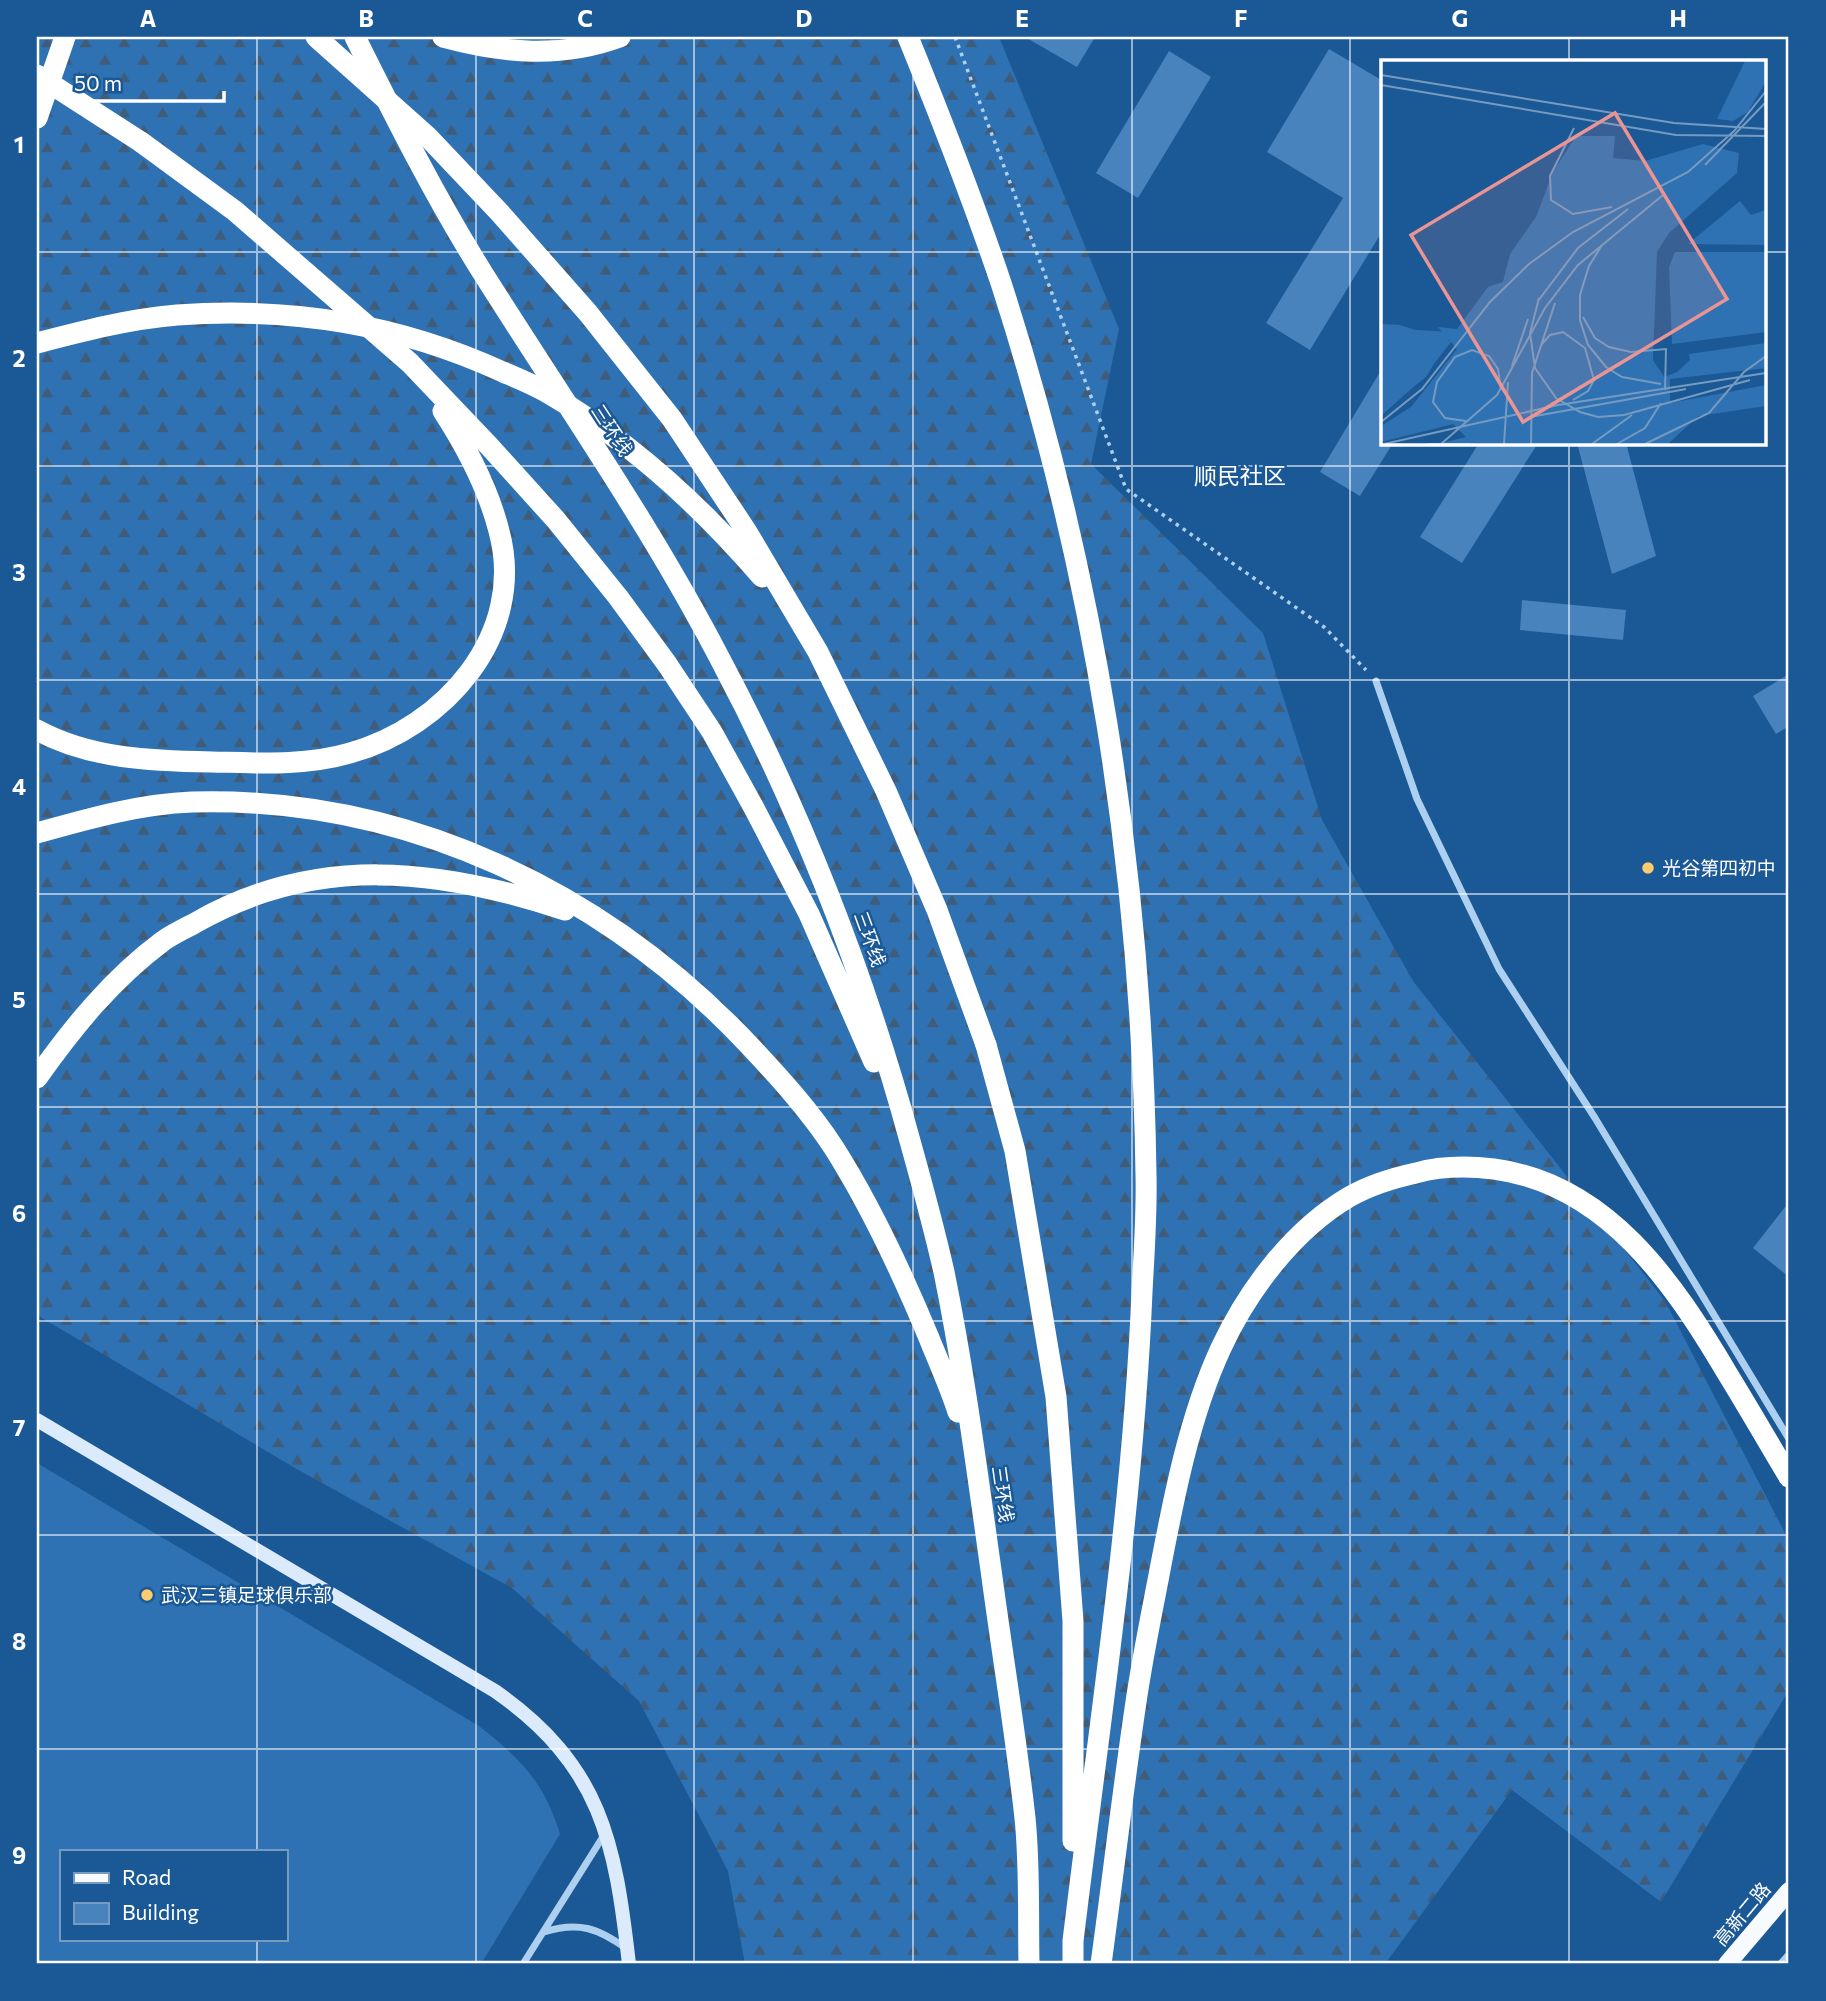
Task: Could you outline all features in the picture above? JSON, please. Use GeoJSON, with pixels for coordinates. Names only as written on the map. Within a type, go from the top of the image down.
{"type":"FeatureCollection","features":[{"type":"Feature","properties":{"kind":"highway"},"geometry":{"type":"LineString","coordinates":[[37,118],[65,37]]}},
{"type":"Feature","properties":{"kind":"highway"},"geometry":{"type":"LineString","coordinates":[[316,37],[426,136],[500,213],[588,313],[672,419],[747,532],[818,652],[886,791],[937,910],[986,1045],[1014,1152],[1056,1397],[1073,1621],[1073,1964]]}},
{"type":"Feature","properties":{"kind":"highway","name":"三环线"},"geometry":{"type":"LineString","coordinates":[[355,37],[398,123],[481,271],[604,459],[719,655],[763,743],[837,913],[891,1073],[943,1270],[976,1467],[1025,1822],[1029,1964]]}},
{"type":"Feature","properties":{"kind":"highway"},"geometry":{"type":"LineString","coordinates":[[443,37],[485,48],[529,52],[573,49],[620,37]]}},
{"type":"Feature","properties":{"kind":"highway"},"geometry":{"type":"LineString","coordinates":[[908,37],[951,141],[1001,284],[1044,430],[1079,577],[1105,712],[1128,876],[1141,1027],[1146,1178],[1140,1334],[1130,1486],[1073,1941]]}},
{"type":"Feature","properties":{"kind":"highway"},"geometry":{"type":"LineString","coordinates":[[37,75],[141,142],[235,211],[410,363],[564,530],[659,653],[712,732],[808,914],[860,1028],[917,1168]]}},
{"type":"Feature","properties":{"kind":"highway"},"geometry":{"type":"LineString","coordinates":[[37,343],[99,326],[176,315],[252,313],[329,319],[404,334],[473,358],[545,391],[607,432],[668,479],[722,531],[773,589],[818,652]]}},
{"type":"Feature","properties":{"kind":"highway"},"geometry":{"type":"LineString","coordinates":[[37,730],[51,738],[93,751],[148,761],[312,760],[348,754],[383,742],[415,725],[442,704],[469,675],[489,642],[500,607],[504,569],[500,532],[475,467],[456,431],[410,363]]}},
{"type":"Feature","properties":{"kind":"highway"},"geometry":{"type":"LineString","coordinates":[[37,832],[110,813],[189,802],[268,803],[347,814],[418,832],[483,857],[537,883],[604,922],[660,963],[722,1016],[778,1075],[833,1146],[906,1282],[954,1399],[976,1467]]}},
{"type":"Feature","properties":{"kind":"highway"},"geometry":{"type":"LineString","coordinates":[[37,1077],[68,1034],[109,988],[164,941],[225,905],[293,883],[364,874],[435,878],[494,888],[604,922]]}},
{"type":"Feature","properties":{"kind":"highway"},"geometry":{"type":"LineString","coordinates":[[1101,1964],[1136,1699],[1167,1537],[1201,1401],[1221,1348],[1249,1299],[1278,1259],[1314,1223],[1349,1198],[1388,1180],[1430,1169],[1473,1167],[1515,1172],[1556,1186],[1593,1207],[1632,1241],[1696,1321],[1789,1477]]}},
{"type":"Feature","properties":{"kind":"main road","name":"高新二路"},"geometry":{"type":"LineString","coordinates":[[1727,1964],[1789,1891]]}},
{"type":"Feature","properties":{"kind":"street"},"geometry":{"type":"LineString","coordinates":[[1376,681],[1417,799],[1499,970],[1616,1153],[1789,1439]]}},
{"type":"Feature","properties":{"kind":"street"},"geometry":{"type":"LineString","coordinates":[[37,1420],[495,1691],[526,1713],[551,1736],[596,1803],[616,1869],[628,1957]]}},
{"type":"Feature","properties":{"kind":"street"},"geometry":{"type":"LineString","coordinates":[[523,1964],[606,1832]]}},
{"type":"Feature","properties":{"kind":"street"},"geometry":{"type":"LineString","coordinates":[[543,1933],[561,1927],[593,1929],[628,1957]]}},
{"type":"Feature","properties":{"kind":"lane"},"geometry":{"type":"LineString","coordinates":[[1779,1964],[1789,1953]]}},
{"type":"Feature","properties":{"kind":"path"},"geometry":{"type":"LineString","coordinates":[[955,37],[1126,489],[1324,627],[1376,681]]}},
{"type":"Feature","properties":{"kind":"green space"},"geometry":{"type":"Polygon","coordinates":[[[37,37],[999,37],[1119,329],[1091,464],[1263,633],[1322,820],[1413,981],[1665,1301],[1789,1541],[1789,1690],[1661,1902],[1512,1790],[1385,1964],[745,1964],[728,1871],[639,1701],[512,1588],[295,1468],[37,1315],[37,37]]]}},
{"type":"Feature","properties":{"kind":"green space","name":"武汉三镇足球俱乐部"},"geometry":{"type":"Polygon","coordinates":[[[37,1463],[479,1726],[519,1761],[546,1800],[560,1834],[481,1964],[37,1964],[37,1463]]]}},
{"type":"Feature","properties":{"kind":"building"},"geometry":{"type":"Polygon","coordinates":[[[1025,37],[1095,37],[1077,67],[1025,37]]]}},
{"type":"Feature","properties":{"kind":"building"},"geometry":{"type":"Polygon","coordinates":[[[1329,49],[1381,80],[1381,233],[1310,350],[1266,323],[1343,198],[1267,152],[1329,49]]]}},
{"type":"Feature","properties":{"kind":"building"},"geometry":{"type":"Polygon","coordinates":[[[1169,51],[1211,77],[1138,198],[1096,173],[1169,51]]]}},
{"type":"Feature","properties":{"kind":"building"},"geometry":{"type":"Polygon","coordinates":[[[1381,370],[1381,444],[1392,444],[1360,496],[1320,472],[1381,370]]]}},
{"type":"Feature","properties":{"kind":"building"},"geometry":{"type":"Polygon","coordinates":[[[1478,444],[1537,444],[1462,563],[1420,537],[1478,444]]]}},
{"type":"Feature","properties":{"kind":"building"},"geometry":{"type":"Polygon","coordinates":[[[1577,444],[1626,444],[1656,556],[1612,574],[1577,444]]]}},
{"type":"Feature","properties":{"kind":"building"},"geometry":{"type":"Polygon","coordinates":[[[1522,600],[1626,610],[1623,640],[1520,630],[1522,600]]]}},
{"type":"Feature","properties":{"kind":"building"},"geometry":{"type":"Polygon","coordinates":[[[1789,674],[1789,726],[1776,734],[1753,696],[1789,674]]]}},
{"type":"Feature","properties":{"kind":"building"},"geometry":{"type":"Polygon","coordinates":[[[1789,1202],[1789,1277],[1753,1248],[1789,1202]]]}},
{"type":"Feature","properties":{"kind":"place","name":"光谷第四初中"},"geometry":{"type":"Point","coordinates":[1648,868]}},
{"type":"Feature","properties":{"kind":"place","name":"武汉三镇足球俱乐部"},"geometry":{"type":"Point","coordinates":[147,1595]}},
{"type":"Feature","properties":{"kind":"district","name":"顺民社区"},"geometry":{"type":"Point","coordinates":[1240,476]}}]}
